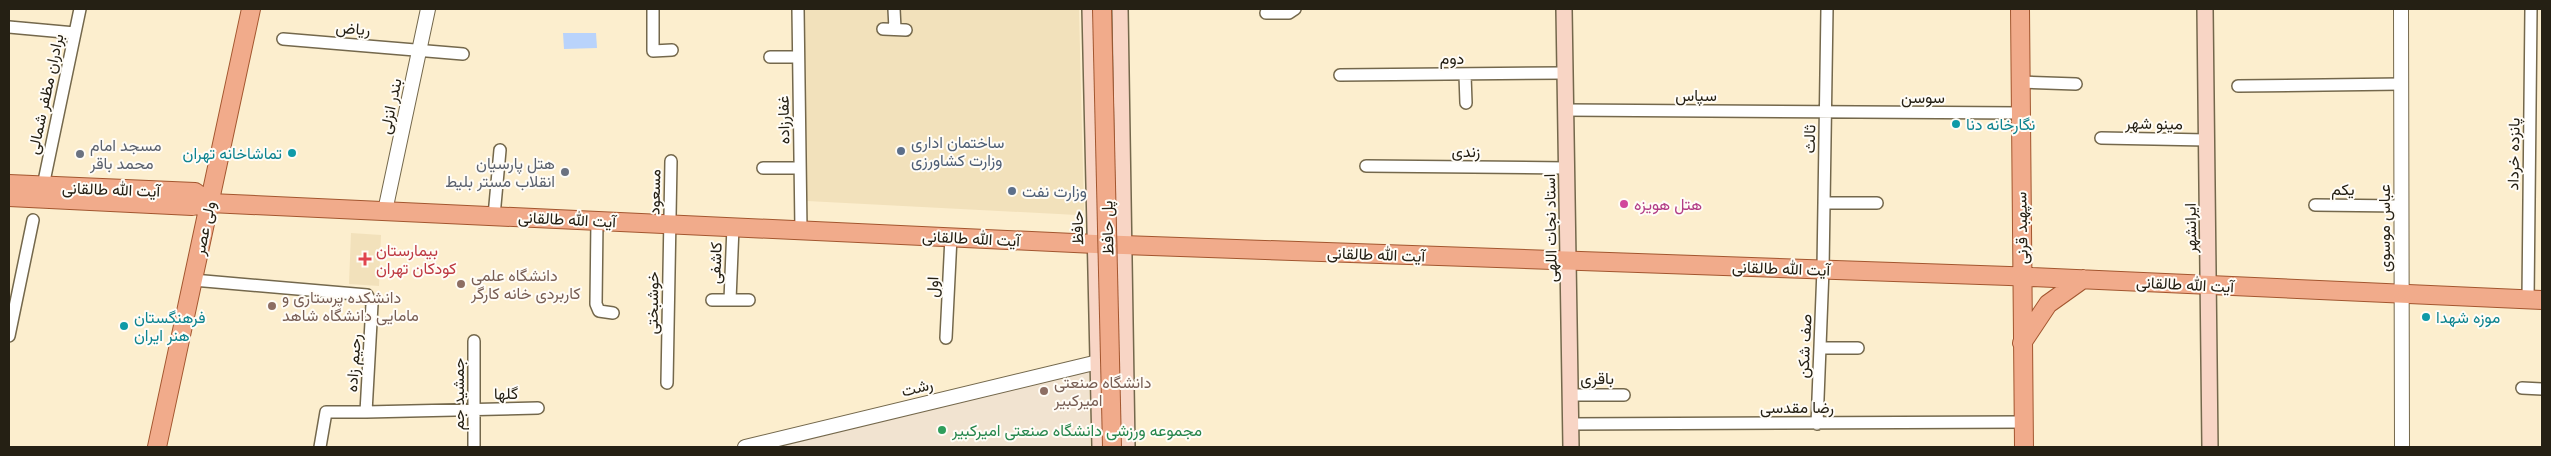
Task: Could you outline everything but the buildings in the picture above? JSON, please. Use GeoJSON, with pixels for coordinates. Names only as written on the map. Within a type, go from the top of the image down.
{"type":"FeatureCollection","features":[{"type":"Feature","properties":{"kind":"main road","name":"ولی عصر"},"geometry":{"type":"LineString","coordinates":[[157,447],[251,9]]}},
{"type":"Feature","properties":{"kind":"main road","name":"حافظ"},"geometry":{"type":"LineString","coordinates":[[1090,9],[1100,447]]}},
{"type":"Feature","properties":{"kind":"main road","name":"پل حافظ"},"geometry":{"type":"LineString","coordinates":[[1102,9],[1112,447]]}},
{"type":"Feature","properties":{"kind":"main road"},"geometry":{"type":"LineString","coordinates":[[1120,9],[1127,447]]}},
{"type":"Feature","properties":{"kind":"main road","name":"استاد نجات اللهی"},"geometry":{"type":"LineString","coordinates":[[1564,9],[1571,447]]}},
{"type":"Feature","properties":{"kind":"main road","name":"سپهبد قرنی"},"geometry":{"type":"LineString","coordinates":[[2020,9],[2024,447]]}},
{"type":"Feature","properties":{"kind":"main road","name":"ایرانشهر"},"geometry":{"type":"LineString","coordinates":[[2205,9],[2210,447]]}},
{"type":"Feature","properties":{"kind":"main road"},"geometry":{"type":"LineString","coordinates":[[1092,97],[1096,87],[1105,83],[1119,88],[1122,97]]}},
{"type":"Feature","properties":{"kind":"main road"},"geometry":{"type":"LineString","coordinates":[[1093,146],[1098,160],[1107,164],[1117,161],[1123,146]]}},
{"type":"Feature","properties":{"kind":"main road","name":"آیت الله طالقانی"},"geometry":{"type":"LineString","coordinates":[[9,184],[195,192],[210,203]]}},
{"type":"Feature","properties":{"kind":"main road","name":"آیت الله طالقانی"},"geometry":{"type":"LineString","coordinates":[[9,197],[192,206],[210,203],[1095,244],[2022,276],[2535,300]]}},
{"type":"Feature","properties":{"kind":"main road"},"geometry":{"type":"LineString","coordinates":[[2022,343],[2048,304],[2083,279]]}},
{"type":"Feature","properties":{"kind":"main road"},"geometry":{"type":"LineString","coordinates":[[1098,362],[1126,355]]}},
{"type":"Feature","properties":{"kind":"street","name":"برادران مظفر شمالی"},"geometry":{"type":"LineString","coordinates":[[43,186],[80,9]]}},
{"type":"Feature","properties":{"kind":"street","name":"بندر انزلی"},"geometry":{"type":"LineString","coordinates":[[385,211],[428,9]]}},
{"type":"Feature","properties":{"kind":"street"},"geometry":{"type":"LineString","coordinates":[[653,9],[653,51],[672,50]]}},
{"type":"Feature","properties":{"kind":"street","name":"غفارزاده"},"geometry":{"type":"LineString","coordinates":[[798,9],[801,230]]}},
{"type":"Feature","properties":{"kind":"street"},"geometry":{"type":"LineString","coordinates":[[894,9],[895,29]]}},
{"type":"Feature","properties":{"kind":"street"},"geometry":{"type":"LineString","coordinates":[[1266,13],[1290,13],[1295,9]]}},
{"type":"Feature","properties":{"kind":"street","name":"ثالث"},"geometry":{"type":"LineString","coordinates":[[1823,270],[1827,9]]}},
{"type":"Feature","properties":{"kind":"street","name":"عباس موسوی"},"geometry":{"type":"LineString","coordinates":[[2401,9],[2402,447]]}},
{"type":"Feature","properties":{"kind":"street","name":"پانزده خرداد"},"geometry":{"type":"LineString","coordinates":[[2531,9],[2535,300]]}},
{"type":"Feature","properties":{"kind":"street"},"geometry":{"type":"LineString","coordinates":[[9,27],[75,32]]}},
{"type":"Feature","properties":{"kind":"street","name":"ریاض"},"geometry":{"type":"LineString","coordinates":[[283,39],[463,54]]}},
{"type":"Feature","properties":{"kind":"street"},"geometry":{"type":"LineString","coordinates":[[770,57],[798,57]]}},
{"type":"Feature","properties":{"kind":"street","name":"دوم"},"geometry":{"type":"LineString","coordinates":[[1340,75],[1565,73]]}},
{"type":"Feature","properties":{"kind":"street"},"geometry":{"type":"LineString","coordinates":[[1465,74],[1466,103]]}},
{"type":"Feature","properties":{"kind":"street"},"geometry":{"type":"LineString","coordinates":[[2020,82],[2076,84]]}},
{"type":"Feature","properties":{"kind":"street"},"geometry":{"type":"LineString","coordinates":[[2238,86],[2401,84]]}},
{"type":"Feature","properties":{"kind":"street","name":"سپاس"},"geometry":{"type":"LineString","coordinates":[[1566,110],[1826,112]]}},
{"type":"Feature","properties":{"kind":"street","name":"سوسن"},"geometry":{"type":"LineString","coordinates":[[1826,112],[2020,113]]}},
{"type":"Feature","properties":{"kind":"street","name":"مینو شهر"},"geometry":{"type":"LineString","coordinates":[[2101,138],[2207,140]]}},
{"type":"Feature","properties":{"kind":"street"},"geometry":{"type":"LineString","coordinates":[[494,216],[500,150]]}},
{"type":"Feature","properties":{"kind":"street","name":"مسعود"},"geometry":{"type":"LineString","coordinates":[[670,224],[671,161]]}},
{"type":"Feature","properties":{"kind":"street","name":"زندی"},"geometry":{"type":"LineString","coordinates":[[1366,166],[1567,168]]}},
{"type":"Feature","properties":{"kind":"street"},"geometry":{"type":"LineString","coordinates":[[763,168],[800,168]]}},
{"type":"Feature","properties":{"kind":"street"},"geometry":{"type":"LineString","coordinates":[[1824,203],[1877,203]]}},
{"type":"Feature","properties":{"kind":"street","name":"یکم"},"geometry":{"type":"LineString","coordinates":[[2315,205],[2401,206]]}},
{"type":"Feature","properties":{"kind":"street"},"geometry":{"type":"LineString","coordinates":[[9,336],[33,220]]}},
{"type":"Feature","properties":{"kind":"street"},"geometry":{"type":"LineString","coordinates":[[597,221],[596,304],[599,311],[613,313]]}},
{"type":"Feature","properties":{"kind":"street","name":"خوشبختی"},"geometry":{"type":"LineString","coordinates":[[667,383],[670,224]]}},
{"type":"Feature","properties":{"kind":"street","name":"کاشفی"},"geometry":{"type":"LineString","coordinates":[[730,300],[733,227]]}},
{"type":"Feature","properties":{"kind":"street","name":"اول"},"geometry":{"type":"LineString","coordinates":[[946,338],[951,237]]}},
{"type":"Feature","properties":{"kind":"street","name":"صف شکن"},"geometry":{"type":"LineString","coordinates":[[1816,424],[1823,270]]}},
{"type":"Feature","properties":{"kind":"street","name":"رحیم زاده"},"geometry":{"type":"LineString","coordinates":[[193,280],[367,295],[372,304],[366,412],[474,410]]}},
{"type":"Feature","properties":{"kind":"street"},"geometry":{"type":"LineString","coordinates":[[712,300],[749,300]]}},
{"type":"Feature","properties":{"kind":"street","name":"جمشید جم"},"geometry":{"type":"LineString","coordinates":[[474,341],[474,447]]}},
{"type":"Feature","properties":{"kind":"street"},"geometry":{"type":"LineString","coordinates":[[1820,348],[1858,348]]}},
{"type":"Feature","properties":{"kind":"street","name":"رشت"},"geometry":{"type":"LineString","coordinates":[[745,447],[1098,362]]}},
{"type":"Feature","properties":{"kind":"street"},"geometry":{"type":"LineString","coordinates":[[667,367],[679,367]]}},
{"type":"Feature","properties":{"kind":"street"},"geometry":{"type":"LineString","coordinates":[[2522,388],[2542,389]]}},
{"type":"Feature","properties":{"kind":"street","name":"باقری"},"geometry":{"type":"LineString","coordinates":[[1570,394],[1624,395]]}},
{"type":"Feature","properties":{"kind":"street","name":"گلها"},"geometry":{"type":"LineString","coordinates":[[474,410],[538,408]]}},
{"type":"Feature","properties":{"kind":"street"},"geometry":{"type":"LineString","coordinates":[[320,447],[326,412],[366,412]]}},
{"type":"Feature","properties":{"kind":"street","name":"رضا مقدسی"},"geometry":{"type":"LineString","coordinates":[[1570,424],[2023,422]]}},
{"type":"Feature","properties":{"kind":"shaded area"},"geometry":{"type":"Polygon","coordinates":[[[804,9],[1079,9],[1084,210],[1077,215],[807,201],[804,9]]]}},
{"type":"Feature","properties":{"kind":"shaded area","name":"بیمارستان کودکان تهران"},"geometry":{"type":"Polygon","coordinates":[[[351,233],[381,235],[379,286],[349,284],[351,233]]]}},
{"type":"Feature","properties":{"kind":"shaded area","name":"دانشگاه صنعتی امیرکبیر"},"geometry":{"type":"Polygon","coordinates":[[[1089,371],[1090,447],[774,447],[907,412],[1089,371]]]}},
{"type":"Feature","properties":{"kind":"water"},"geometry":{"type":"Polygon","coordinates":[[[563,33],[596,33],[597,48],[564,49],[563,33]]]}},
{"type":"Feature","properties":{"kind":"place","name":"نگارخانه دنا"},"geometry":{"type":"Point","coordinates":[1956,124]}},
{"type":"Feature","properties":{"kind":"place","name":"ساختمان اداری وزارت کشاورزی"},"geometry":{"type":"Point","coordinates":[901,151]}},
{"type":"Feature","properties":{"kind":"place","name":"تماشاخانه تهران"},"geometry":{"type":"Point","coordinates":[292,153]}},
{"type":"Feature","properties":{"kind":"place","name":"مسجد امام محمد باقر"},"geometry":{"type":"Point","coordinates":[80,154]}},
{"type":"Feature","properties":{"kind":"place","name":"هتل پارسیان انقلاب مستر بلیط"},"geometry":{"type":"Point","coordinates":[565,172]}},
{"type":"Feature","properties":{"kind":"place","name":"وزارت نفت"},"geometry":{"type":"Point","coordinates":[1012,191]}},
{"type":"Feature","properties":{"kind":"place","name":"هتل هویزه"},"geometry":{"type":"Point","coordinates":[1624,204]}},
{"type":"Feature","properties":{"kind":"place","name":"بیمارستان کودکان تهران"},"geometry":{"type":"Point","coordinates":[365,259]}},
{"type":"Feature","properties":{"kind":"place","name":"دانشگاه علمی کاربردی خانه کارگر"},"geometry":{"type":"Point","coordinates":[461,284]}},
{"type":"Feature","properties":{"kind":"place","name":"دانشکده پرستاری و مامایی دانشگاه شاهد"},"geometry":{"type":"Point","coordinates":[272,306]}},
{"type":"Feature","properties":{"kind":"place","name":"موزه شهدا"},"geometry":{"type":"Point","coordinates":[2426,317]}},
{"type":"Feature","properties":{"kind":"place","name":"فرهنگستان هنر ایران"},"geometry":{"type":"Point","coordinates":[124,326]}},
{"type":"Feature","properties":{"kind":"place","name":"دانشگاه صنعتی امیرکبیر"},"geometry":{"type":"Point","coordinates":[1044,391]}},
{"type":"Feature","properties":{"kind":"place","name":"مجموعه ورزشی دانشگاه صنعتی امیرکبیر"},"geometry":{"type":"Point","coordinates":[942,430]}}]}
